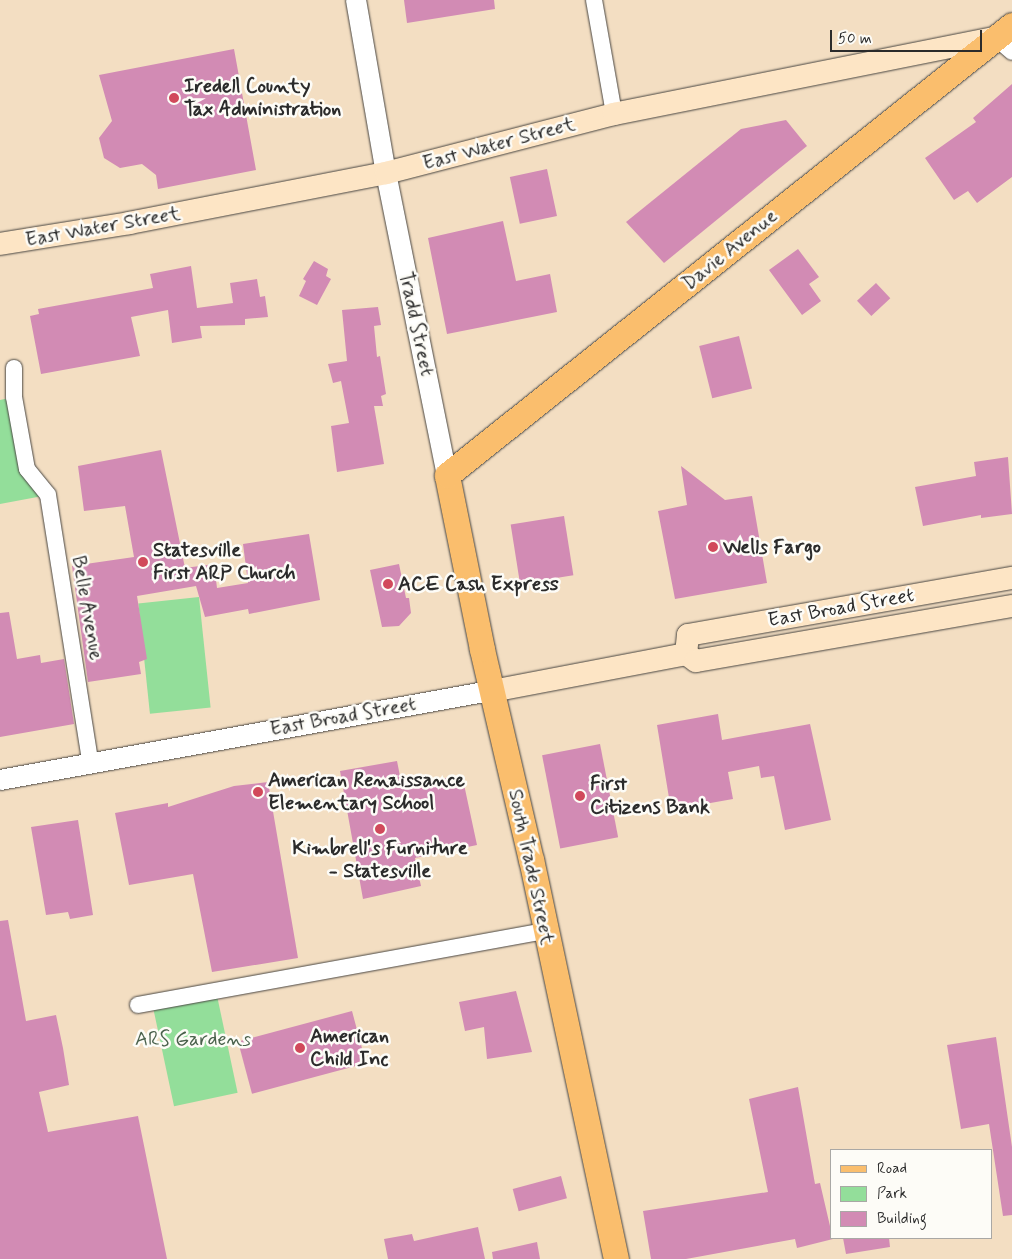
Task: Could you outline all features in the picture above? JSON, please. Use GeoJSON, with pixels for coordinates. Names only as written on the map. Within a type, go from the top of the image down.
{"type":"FeatureCollection","features":[{"type":"Feature","properties":{"kind":"main road","name":"East Water Street"},"geometry":{"type":"LineString","coordinates":[[0,244],[119,225],[386,173],[614,114],[1007,38]]}},
{"type":"Feature","properties":{"kind":"main road","name":"Davie Avenue"},"geometry":{"type":"LineString","coordinates":[[447,476],[1007,38]]}},
{"type":"Feature","properties":{"kind":"main road","name":"South Trade Street"},"geometry":{"type":"LineString","coordinates":[[447,476],[616,1259]]}},
{"type":"Feature","properties":{"kind":"main road","name":"East Broad Street"},"geometry":{"type":"LineString","coordinates":[[686,654],[688,635],[1012,578]]}},
{"type":"Feature","properties":{"kind":"main road"},"geometry":{"type":"LineString","coordinates":[[894,599],[900,626]]}},
{"type":"Feature","properties":{"kind":"main road","name":"East Broad Street"},"geometry":{"type":"LineString","coordinates":[[492,691],[686,654],[696,661],[1012,606]]}},
{"type":"Feature","properties":{"kind":"street","name":"Tradd Street"},"geometry":{"type":"LineString","coordinates":[[356,0],[386,173],[447,476]]}},
{"type":"Feature","properties":{"kind":"street"},"geometry":{"type":"LineString","coordinates":[[594,0],[614,114]]}},
{"type":"Feature","properties":{"kind":"street","name":"Belle Avenue"},"geometry":{"type":"LineString","coordinates":[[14,368],[14,397],[26,469],[48,495],[90,761]]}},
{"type":"Feature","properties":{"kind":"street","name":"East Broad Street"},"geometry":{"type":"LineString","coordinates":[[0,780],[90,761],[492,691]]}},
{"type":"Feature","properties":{"kind":"street"},"geometry":{"type":"LineString","coordinates":[[138,1006],[544,931]]}},
{"type":"Feature","properties":{"kind":"green space"},"geometry":{"type":"Polygon","coordinates":[[[14,397],[23,452],[48,495],[0,504],[0,400],[14,397]]]}},
{"type":"Feature","properties":{"kind":"green space"},"geometry":{"type":"Polygon","coordinates":[[[199,597],[211,707],[150,714],[138,603],[199,597]]]}},
{"type":"Feature","properties":{"kind":"green space","name":"ARS Gardens"},"geometry":{"type":"Polygon","coordinates":[[[216,991],[238,1093],[174,1106],[152,1005],[216,991]]]}},
{"type":"Feature","properties":{"kind":"building"},"geometry":{"type":"Polygon","coordinates":[[[404,0],[494,0],[495,9],[407,23],[404,0]]]}},
{"type":"Feature","properties":{"kind":"building","name":"Iredell County Tax Administration"},"geometry":{"type":"Polygon","coordinates":[[[234,49],[256,170],[158,189],[156,175],[142,164],[120,168],[104,158],[99,138],[112,121],[99,75],[234,49]]]}},
{"type":"Feature","properties":{"kind":"building"},"geometry":{"type":"Polygon","coordinates":[[[1012,84],[1012,177],[977,203],[968,191],[954,200],[925,158],[976,122],[973,118],[1012,84]]]}},
{"type":"Feature","properties":{"kind":"building"},"geometry":{"type":"Polygon","coordinates":[[[786,120],[807,146],[664,263],[626,222],[741,129],[786,120]]]}},
{"type":"Feature","properties":{"kind":"building"},"geometry":{"type":"Polygon","coordinates":[[[547,169],[557,216],[520,224],[510,177],[547,169]]]}},
{"type":"Feature","properties":{"kind":"building"},"geometry":{"type":"Polygon","coordinates":[[[503,221],[516,281],[550,274],[557,312],[447,334],[428,238],[503,221]]]}},
{"type":"Feature","properties":{"kind":"building"},"geometry":{"type":"Polygon","coordinates":[[[798,249],[819,277],[809,284],[821,301],[802,315],[769,270],[798,249]]]}},
{"type":"Feature","properties":{"kind":"building"},"geometry":{"type":"Polygon","coordinates":[[[314,261],[328,269],[326,276],[331,279],[317,305],[299,296],[306,281],[303,279],[314,261]]]}},
{"type":"Feature","properties":{"kind":"building"},"geometry":{"type":"Polygon","coordinates":[[[191,266],[197,308],[233,303],[230,283],[257,279],[260,297],[265,296],[268,317],[245,319],[245,325],[200,326],[202,338],[172,343],[168,310],[131,317],[140,356],[41,374],[30,316],[39,314],[38,309],[153,288],[150,274],[191,266]]]}},
{"type":"Feature","properties":{"kind":"building"},"geometry":{"type":"Polygon","coordinates":[[[876,283],[890,298],[871,316],[857,301],[876,283]]]}},
{"type":"Feature","properties":{"kind":"building"},"geometry":{"type":"Polygon","coordinates":[[[378,307],[381,325],[374,326],[377,357],[380,356],[386,394],[381,396],[383,406],[374,406],[384,464],[337,472],[331,426],[349,423],[341,381],[333,383],[328,364],[347,361],[342,310],[378,307]]]}},
{"type":"Feature","properties":{"kind":"building"},"geometry":{"type":"Polygon","coordinates":[[[739,336],[752,388],[712,398],[699,346],[739,336]]]}},
{"type":"Feature","properties":{"kind":"building","name":"Statesville First ARP Church"},"geometry":{"type":"Polygon","coordinates":[[[161,450],[185,568],[214,564],[217,588],[248,583],[243,544],[309,534],[320,600],[249,614],[248,609],[205,617],[196,586],[137,596],[147,659],[139,662],[141,674],[88,682],[72,566],[134,557],[125,506],[84,511],[78,466],[161,450]]]}},
{"type":"Feature","properties":{"kind":"building"},"geometry":{"type":"Polygon","coordinates":[[[1008,457],[1012,514],[981,518],[981,515],[923,526],[915,487],[976,476],[974,462],[1008,457]]]}},
{"type":"Feature","properties":{"kind":"building","name":"Wells Fargo"},"geometry":{"type":"Polygon","coordinates":[[[681,466],[725,500],[752,496],[767,583],[675,599],[658,511],[687,505],[681,466]]]}},
{"type":"Feature","properties":{"kind":"building"},"geometry":{"type":"Polygon","coordinates":[[[564,516],[573,575],[520,584],[511,524],[564,516]]]}},
{"type":"Feature","properties":{"kind":"building","name":"ACE Cash Express"},"geometry":{"type":"Polygon","coordinates":[[[399,564],[406,598],[409,598],[411,613],[399,626],[382,627],[370,570],[399,564]]]}},
{"type":"Feature","properties":{"kind":"building"},"geometry":{"type":"Polygon","coordinates":[[[9,612],[17,659],[40,655],[41,663],[64,659],[74,724],[0,737],[0,613],[9,612]]]}},
{"type":"Feature","properties":{"kind":"building"},"geometry":{"type":"Polygon","coordinates":[[[718,714],[722,740],[810,724],[831,820],[785,830],[774,776],[761,778],[759,766],[728,772],[733,799],[671,810],[657,725],[718,714]]]}},
{"type":"Feature","properties":{"kind":"building","name":"First Citizens Bank"},"geometry":{"type":"Polygon","coordinates":[[[600,744],[618,837],[560,849],[542,755],[600,744]]]}},
{"type":"Feature","properties":{"kind":"building","name":"Kimbrell's Furniture - Statesville"},"geometry":{"type":"Polygon","coordinates":[[[397,761],[402,786],[462,775],[477,845],[415,858],[421,886],[363,899],[340,771],[397,761]]]}},
{"type":"Feature","properties":{"kind":"building"},"geometry":{"type":"Polygon","coordinates":[[[268,782],[298,958],[212,972],[193,874],[129,885],[115,813],[168,803],[168,807],[234,786],[268,782]]]}},
{"type":"Feature","properties":{"kind":"building"},"geometry":{"type":"Polygon","coordinates":[[[78,820],[93,915],[70,919],[68,912],[46,915],[31,827],[78,820]]]}},
{"type":"Feature","properties":{"kind":"building"},"geometry":{"type":"Polygon","coordinates":[[[8,920],[26,1021],[56,1015],[63,1048],[69,1085],[39,1092],[48,1132],[138,1116],[167,1259],[0,1259],[0,921],[8,920]]]}},
{"type":"Feature","properties":{"kind":"building"},"geometry":{"type":"Polygon","coordinates":[[[516,991],[532,1052],[487,1059],[484,1027],[465,1031],[459,1002],[516,991]]]}},
{"type":"Feature","properties":{"kind":"building","name":"American Child Inc"},"geometry":{"type":"Polygon","coordinates":[[[352,1011],[366,1063],[252,1094],[238,1042],[352,1011]]]}},
{"type":"Feature","properties":{"kind":"building"},"geometry":{"type":"Polygon","coordinates":[[[996,1037],[1012,1147],[1012,1215],[1003,1216],[989,1124],[961,1129],[947,1045],[996,1037]]]}},
{"type":"Feature","properties":{"kind":"building"},"geometry":{"type":"Polygon","coordinates":[[[798,1087],[815,1184],[820,1183],[830,1226],[830,1239],[833,1239],[797,1248],[795,1239],[686,1259],[651,1259],[643,1211],[768,1192],[749,1099],[798,1087]]]}},
{"type":"Feature","properties":{"kind":"building"},"geometry":{"type":"Polygon","coordinates":[[[561,1176],[567,1198],[519,1211],[513,1189],[561,1176]]]}},
{"type":"Feature","properties":{"kind":"building"},"geometry":{"type":"Polygon","coordinates":[[[478,1227],[485,1259],[388,1259],[384,1239],[412,1234],[414,1241],[478,1227]]]}},
{"type":"Feature","properties":{"kind":"building"},"geometry":{"type":"Polygon","coordinates":[[[843,1239],[889,1239],[890,1247],[846,1254],[843,1239]]]}},
{"type":"Feature","properties":{"kind":"building"},"geometry":{"type":"Polygon","coordinates":[[[537,1242],[540,1259],[493,1259],[492,1252],[537,1242]]]}},
{"type":"Feature","properties":{"kind":"place","name":"Iredell County Tax Administration"},"geometry":{"type":"Point","coordinates":[174,98]}},
{"type":"Feature","properties":{"kind":"place","name":"Wells Fargo"},"geometry":{"type":"Point","coordinates":[713,547]}},
{"type":"Feature","properties":{"kind":"place","name":"Statesville First ARP Church"},"geometry":{"type":"Point","coordinates":[143,562]}},
{"type":"Feature","properties":{"kind":"place","name":"ACE Cash Express"},"geometry":{"type":"Point","coordinates":[388,584]}},
{"type":"Feature","properties":{"kind":"place","name":"American Renaissance Elementary School"},"geometry":{"type":"Point","coordinates":[258,792]}},
{"type":"Feature","properties":{"kind":"place","name":"First Citizens Bank"},"geometry":{"type":"Point","coordinates":[580,796]}},
{"type":"Feature","properties":{"kind":"place","name":"Kimbrell's Furniture - Statesville"},"geometry":{"type":"Point","coordinates":[380,829]}},
{"type":"Feature","properties":{"kind":"place","name":"American Child Inc"},"geometry":{"type":"Point","coordinates":[300,1048]}}]}
